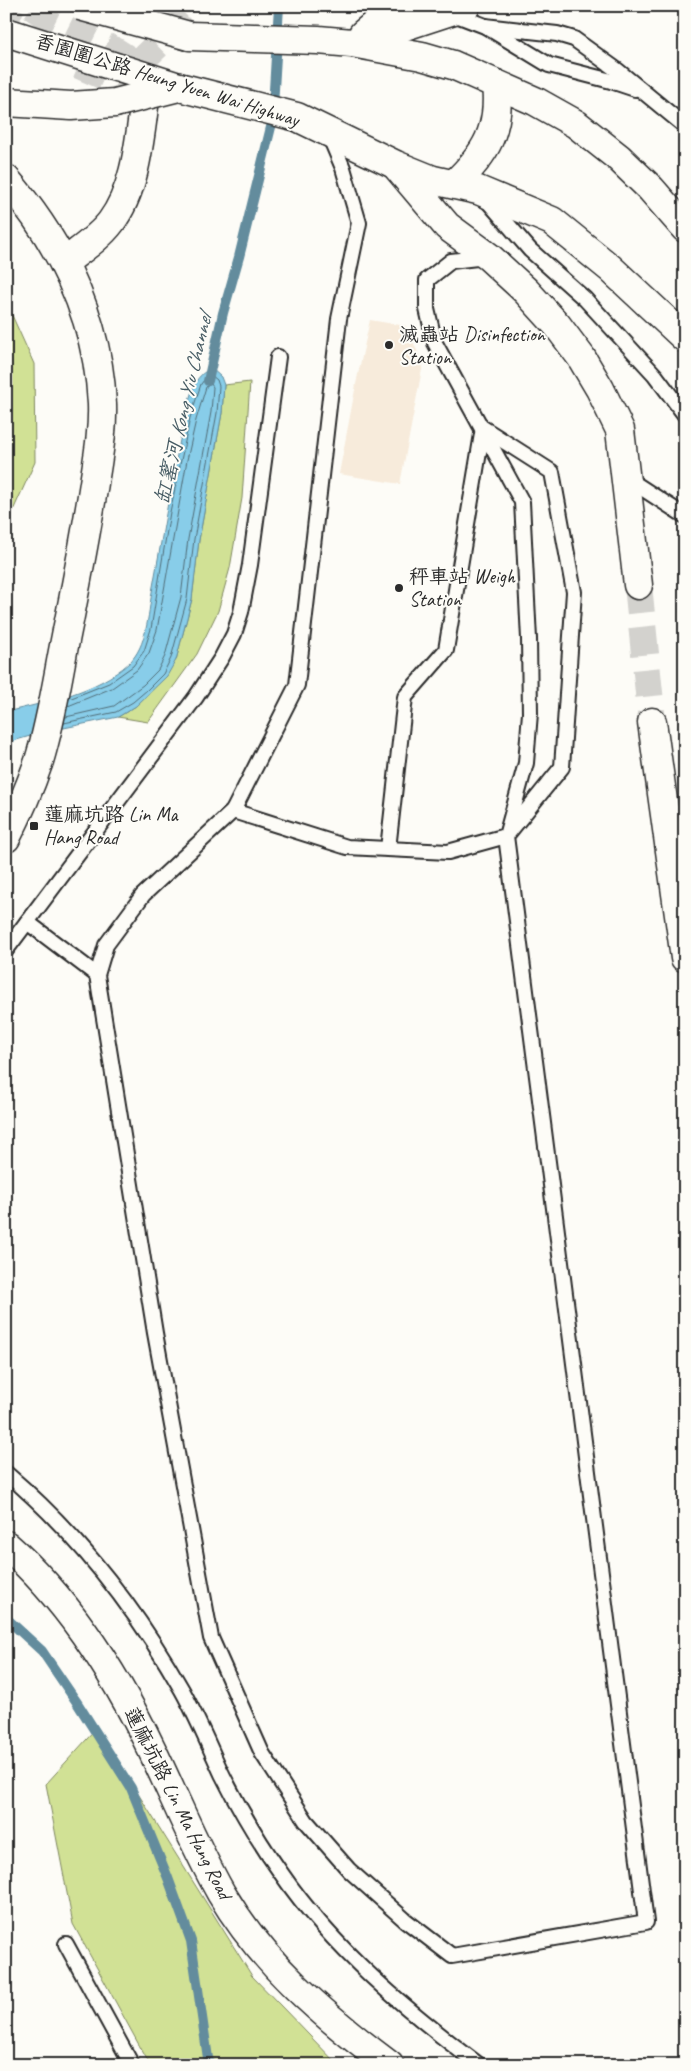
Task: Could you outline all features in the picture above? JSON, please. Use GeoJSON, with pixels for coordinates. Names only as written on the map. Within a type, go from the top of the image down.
{"type":"FeatureCollection","features":[{"type":"Feature","properties":{"kind":"main road"},"geometry":{"type":"LineString","coordinates":[[80,6],[189,36],[318,40],[352,43],[422,56],[454,65],[534,101],[576,124],[619,158],[651,189],[685,228]]}},
{"type":"Feature","properties":{"kind":"main road"},"geometry":{"type":"LineString","coordinates":[[148,6],[189,36]]}},
{"type":"Feature","properties":{"kind":"main road"},"geometry":{"type":"LineString","coordinates":[[352,43],[397,6]]}},
{"type":"Feature","properties":{"kind":"main road"},"geometry":{"type":"LineString","coordinates":[[352,43],[457,10]]}},
{"type":"Feature","properties":{"kind":"main road","name":"香園圍公路 Heung Yuen Wai Highway"},"geometry":{"type":"LineString","coordinates":[[6,32],[179,88],[297,117],[396,165],[433,180],[466,187],[552,221],[610,268],[685,338]]}},
{"type":"Feature","properties":{"kind":"main road"},"geometry":{"type":"LineString","coordinates":[[466,187],[491,134],[498,101],[496,84]]}},
{"type":"Feature","properties":{"kind":"main road"},"geometry":{"type":"LineString","coordinates":[[6,102],[71,106],[115,103],[179,88]]}},
{"type":"Feature","properties":{"kind":"main road"},"geometry":{"type":"LineString","coordinates":[[64,263],[94,239],[111,222],[116,213],[134,169],[144,107]]}},
{"type":"Feature","properties":{"kind":"main road"},"geometry":{"type":"LineString","coordinates":[[396,165],[447,226],[489,257],[526,291],[557,325],[581,357],[600,389],[620,430],[638,586]]}},
{"type":"Feature","properties":{"kind":"main road"},"geometry":{"type":"LineString","coordinates":[[6,179],[47,232],[76,288],[94,346],[102,404],[101,430],[89,516],[39,760],[26,795],[6,838]]}},
{"type":"Feature","properties":{"kind":"main road"},"geometry":{"type":"LineString","coordinates":[[652,722],[685,958]]}},
{"type":"Feature","properties":{"kind":"main road","name":"蓮麻坑路 Lin Ma Hang Road"},"geometry":{"type":"LineString","coordinates":[[6,1545],[61,1603],[102,1659],[138,1722],[202,1857],[222,1894],[245,1929],[293,1985],[345,2032],[389,2065]]}},
{"type":"Feature","properties":{"kind":"lane"},"geometry":{"type":"LineString","coordinates":[[457,10],[549,65],[611,81],[645,93]]}},
{"type":"Feature","properties":{"kind":"lane"},"geometry":{"type":"LineString","coordinates":[[486,26],[557,34],[574,39],[685,126]]}},
{"type":"Feature","properties":{"kind":"lane"},"geometry":{"type":"LineString","coordinates":[[327,130],[343,168],[359,223],[339,319],[297,685],[232,810],[143,895],[106,945],[97,975],[155,1333],[211,1638],[262,1753],[306,1821],[349,1870],[405,1920],[452,1956],[646,1922],[506,836],[526,763],[530,713],[529,639],[522,502],[435,343],[426,309],[427,280],[451,261],[489,257]]}},
{"type":"Feature","properties":{"kind":"lane"},"geometry":{"type":"LineString","coordinates":[[466,187],[530,250],[585,299],[655,375],[685,415]]}},
{"type":"Feature","properties":{"kind":"lane"},"geometry":{"type":"LineString","coordinates":[[6,950],[196,697],[222,657],[234,634],[241,612],[249,573],[278,357]]}},
{"type":"Feature","properties":{"kind":"lane"},"geometry":{"type":"LineString","coordinates":[[232,810],[347,847],[448,852],[506,836],[562,767],[574,592],[552,472],[483,428]]}},
{"type":"Feature","properties":{"kind":"lane"},"geometry":{"type":"LineString","coordinates":[[388,849],[405,697],[446,650],[483,428]]}},
{"type":"Feature","properties":{"kind":"lane"},"geometry":{"type":"LineString","coordinates":[[625,477],[685,516]]}},
{"type":"Feature","properties":{"kind":"lane"},"geometry":{"type":"LineString","coordinates":[[27,922],[97,975]]}},
{"type":"Feature","properties":{"kind":"lane"},"geometry":{"type":"LineString","coordinates":[[6,1473],[73,1538],[129,1606],[147,1632],[182,1691],[223,1775],[261,1843],[306,1907],[341,1947],[391,1995],[426,2025],[479,2065]]}},
{"type":"Feature","properties":{"kind":"lane"},"geometry":{"type":"LineString","coordinates":[[66,1944],[132,2065]]}},
{"type":"Feature","properties":{"kind":"shaded area"},"geometry":{"type":"Polygon","coordinates":[[[370,320],[406,326],[423,364],[400,484],[339,474],[370,320]]]}},
{"type":"Feature","properties":{"kind":"green space"},"geometry":{"type":"Polygon","coordinates":[[[6,302],[34,364],[35,462],[6,526],[6,302]]]}},
{"type":"Feature","properties":{"kind":"green space"},"geometry":{"type":"Polygon","coordinates":[[[250,382],[242,498],[230,568],[218,611],[197,654],[148,722],[118,717],[136,706],[176,660],[192,599],[199,540],[222,413],[224,385],[250,382]]]}},
{"type":"Feature","properties":{"kind":"green space"},"geometry":{"type":"Polygon","coordinates":[[[97,1728],[252,1976],[338,2065],[150,2065],[73,1924],[46,1784],[97,1728]]]}},
{"type":"Feature","properties":{"kind":"water"},"geometry":{"type":"Polygon","coordinates":[[[211,368],[221,377],[224,385],[222,413],[199,540],[192,599],[176,660],[167,676],[136,706],[118,717],[44,732],[6,743],[6,712],[87,689],[116,673],[129,663],[140,648],[148,620],[173,474],[187,406],[197,380],[211,368]]]}},
{"type":"Feature","properties":{"kind":"waterway","name":"缸窰河 Kong Yiu Channel"},"geometry":{"type":"LineString","coordinates":[[208,381],[223,313],[239,257],[272,123],[279,6]]}},
{"type":"Feature","properties":{"kind":"waterway","name":"缸窰河 Kong Yiu Channel"},"geometry":{"type":"LineString","coordinates":[[6,1618],[42,1651],[131,1788],[168,1878],[191,1941],[209,2065]]}},
{"type":"Feature","properties":{"kind":"tunnel"},"geometry":{"type":"LineString","coordinates":[[6,18],[11,6]]}},
{"type":"Feature","properties":{"kind":"tunnel"},"geometry":{"type":"LineString","coordinates":[[32,6],[49,18],[115,51],[137,65],[144,79]]}},
{"type":"Feature","properties":{"kind":"tunnel"},"geometry":{"type":"LineString","coordinates":[[137,65],[197,6]]}},
{"type":"Feature","properties":{"kind":"tunnel"},"geometry":{"type":"LineString","coordinates":[[79,65],[111,79],[144,107]]}},
{"type":"Feature","properties":{"kind":"tunnel"},"geometry":{"type":"LineString","coordinates":[[638,585],[652,722]]}},
{"type":"Feature","properties":{"kind":"place","name":"滅蟲站 Disinfection Station"},"geometry":{"type":"Point","coordinates":[389,345]}},
{"type":"Feature","properties":{"kind":"place","name":"秤車站 Weigh Station"},"geometry":{"type":"Point","coordinates":[399,588]}},
{"type":"Feature","properties":{"kind":"place","name":"蓮麻坑路 Lin Ma Hang Road"},"geometry":{"type":"Point","coordinates":[34,826]}}]}
